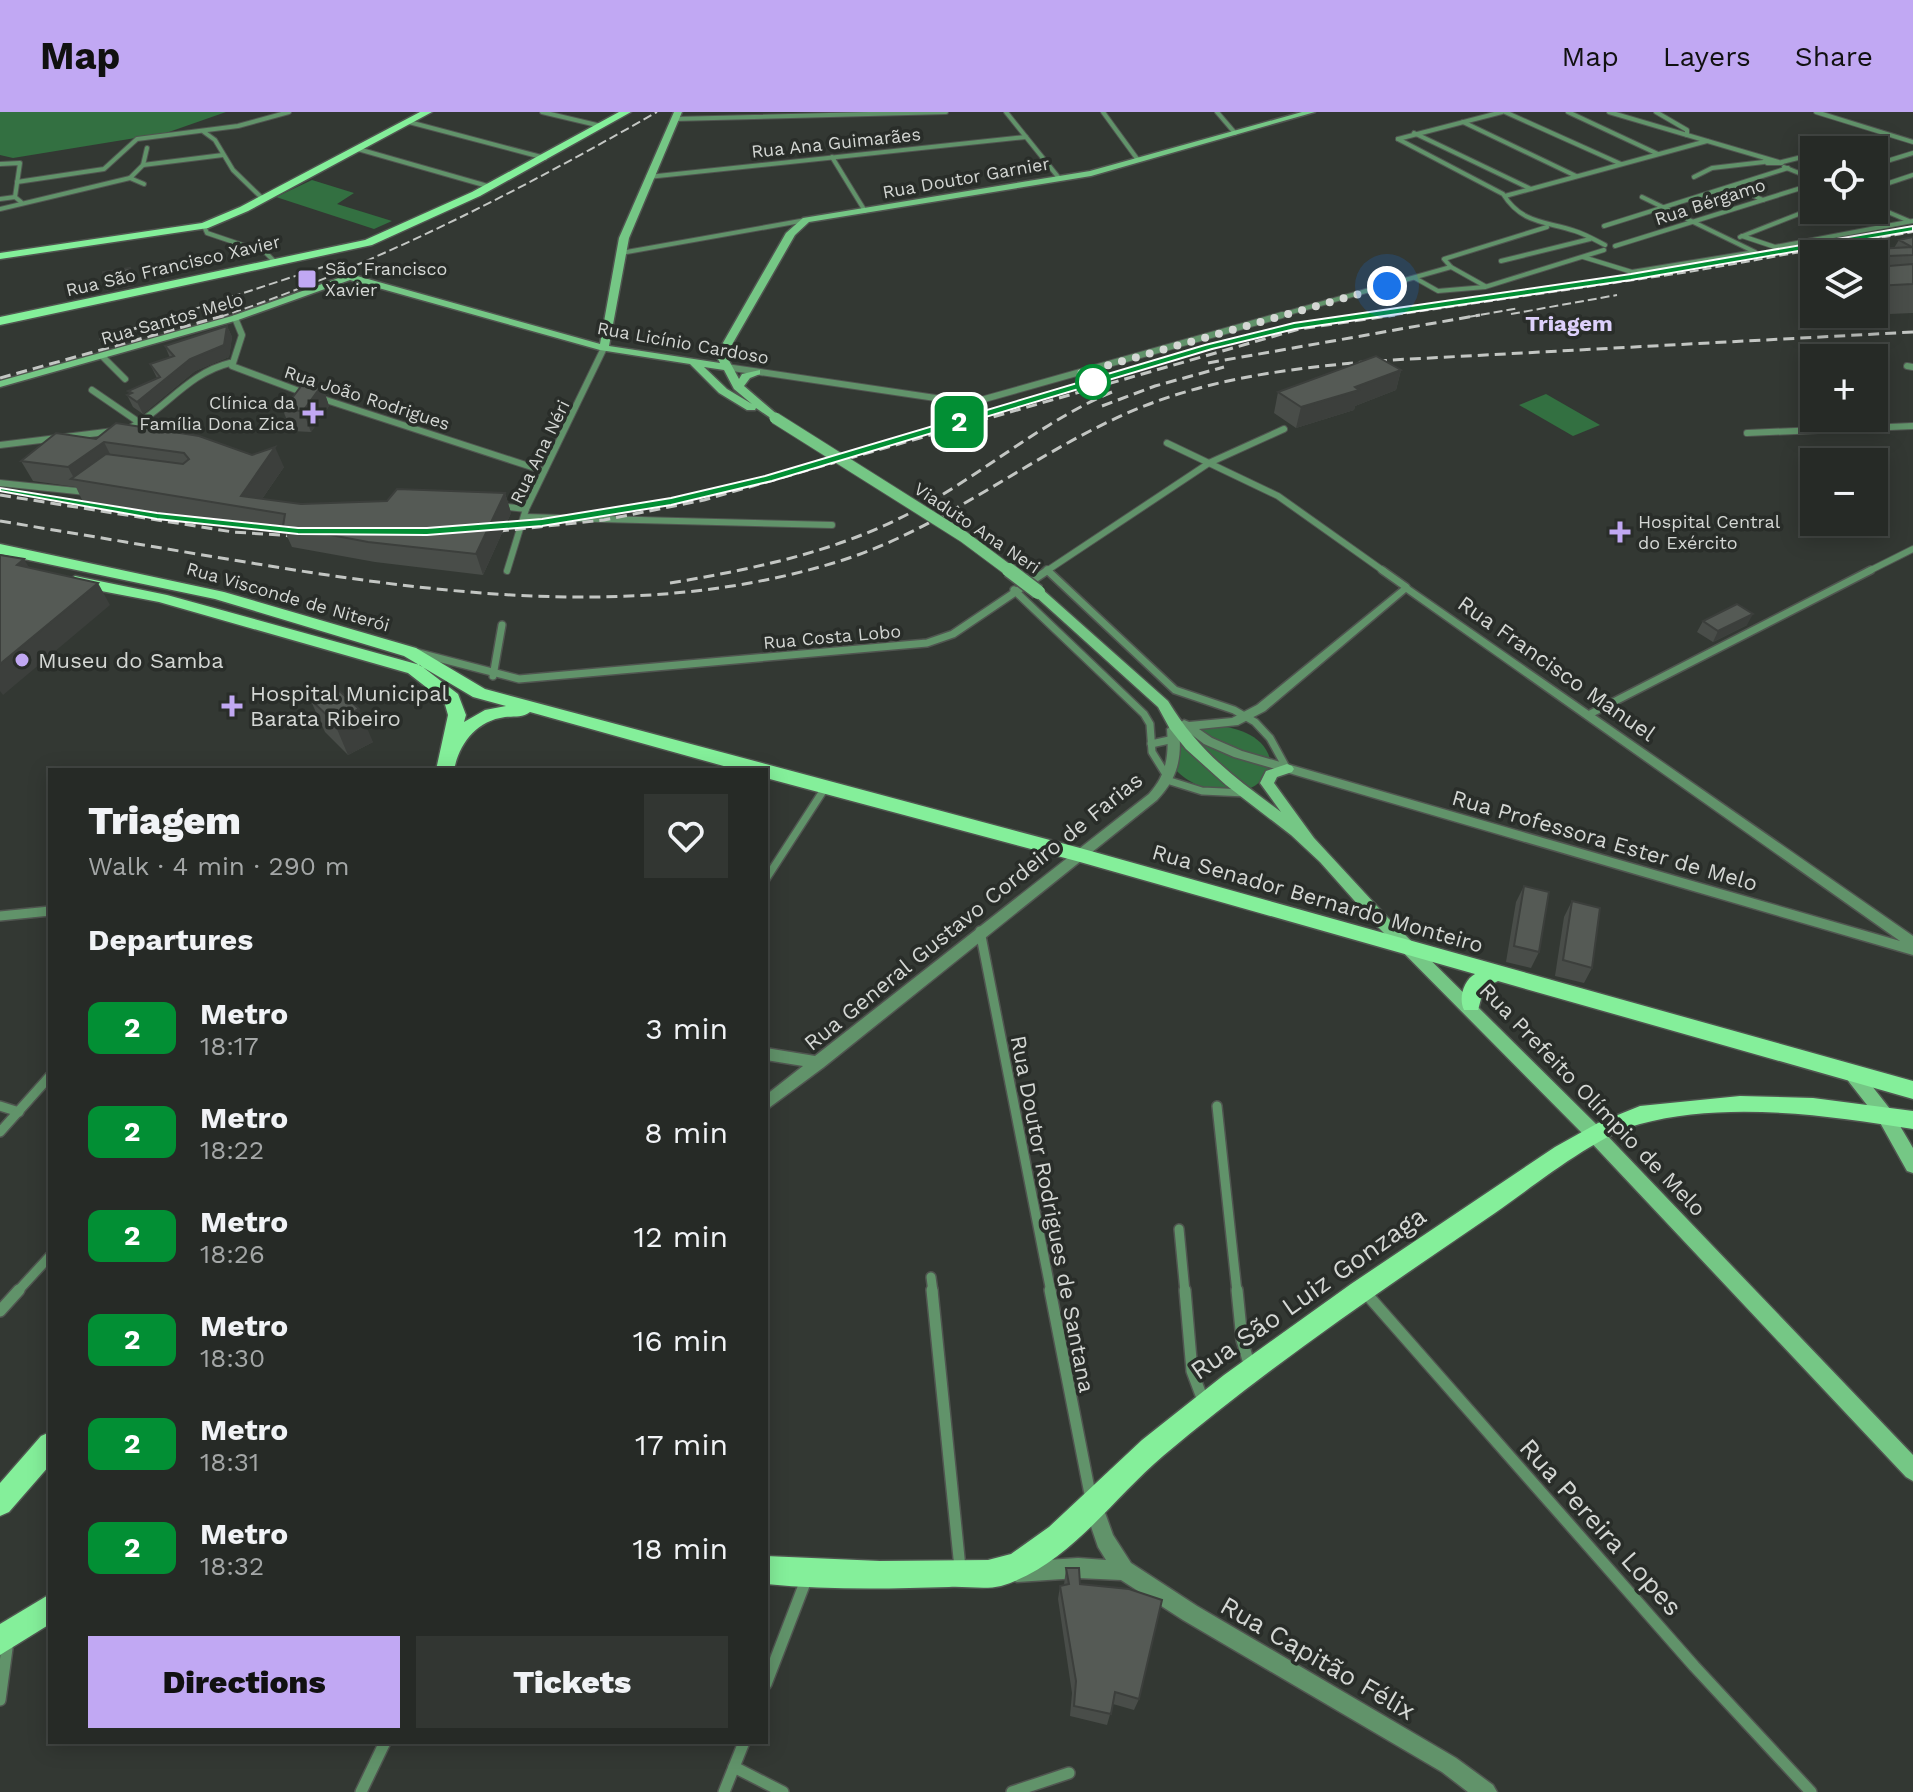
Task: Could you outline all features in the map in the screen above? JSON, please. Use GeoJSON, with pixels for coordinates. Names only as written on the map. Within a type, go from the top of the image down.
{"type":"FeatureCollection","features":[{"type":"Feature","properties":{"kind":"main road"},"geometry":{"type":"LineString","coordinates":[[0,256],[204,226],[263,199],[427,112]]}},
{"type":"Feature","properties":{"kind":"main road","name":"Rua São Francisco Xavier"},"geometry":{"type":"LineString","coordinates":[[0,321],[120,298],[274,261],[353,247],[401,230],[491,187],[626,112]]}},
{"type":"Feature","properties":{"kind":"main road","name":"Rua Doutor Garnier"},"geometry":{"type":"LineString","coordinates":[[806,220],[1059,178],[1138,160],[1311,112]]}},
{"type":"Feature","properties":{"kind":"main road"},"geometry":{"type":"LineString","coordinates":[[604,348],[621,253],[648,177],[676,116]]}},
{"type":"Feature","properties":{"kind":"main road"},"geometry":{"type":"LineString","coordinates":[[693,362],[721,355],[791,233],[806,220]]}},
{"type":"Feature","properties":{"kind":"main road","name":"Rua Licínio Cardoso"},"geometry":{"type":"LineString","coordinates":[[350,277],[604,348],[726,367]]}},
{"type":"Feature","properties":{"kind":"main road","name":"Rua Santos Melo"},"geometry":{"type":"LineString","coordinates":[[0,384],[235,318],[350,277]]}},
{"type":"Feature","properties":{"kind":"main road","name":"Viaduto Ana Neri"},"geometry":{"type":"LineString","coordinates":[[721,355],[738,387],[771,416]]}},
{"type":"Feature","properties":{"kind":"main road","name":"Viaduto Ana Neri"},"geometry":{"type":"LineString","coordinates":[[693,362],[723,391],[771,416],[964,537],[1038,592],[1163,704]]}},
{"type":"Feature","properties":{"kind":"main road"},"geometry":{"type":"LineString","coordinates":[[738,387],[746,376],[756,372]]}},
{"type":"Feature","properties":{"kind":"main road","name":"Rua Visconde de Niterói"},"geometry":{"type":"LineString","coordinates":[[0,549],[218,595],[410,652],[479,693],[555,714]]}},
{"type":"Feature","properties":{"kind":"main road","name":"Rua Visconde de Niterói"},"geometry":{"type":"LineString","coordinates":[[0,566],[174,601],[414,669],[452,698],[457,715],[446,766]]}},
{"type":"Feature","properties":{"kind":"main road"},"geometry":{"type":"LineString","coordinates":[[174,601],[191,589]]}},
{"type":"Feature","properties":{"kind":"main road"},"geometry":{"type":"LineString","coordinates":[[203,609],[218,595]]}},
{"type":"Feature","properties":{"kind":"main road","name":"Rua Prefeito Olímpio de Melo"},"geometry":{"type":"LineString","coordinates":[[1163,704],[1178,731],[1313,846],[1411,948],[1471,1004],[1913,1470]]}},
{"type":"Feature","properties":{"kind":"main road"},"geometry":{"type":"LineString","coordinates":[[446,766],[462,733],[483,717],[506,710],[555,714],[753,768]]}},
{"type":"Feature","properties":{"kind":"main road"},"geometry":{"type":"LineString","coordinates":[[1287,769],[1271,774],[1267,783],[1313,846]]}},
{"type":"Feature","properties":{"kind":"main road","name":"Rua Senador Bernardo Monteiro"},"geometry":{"type":"LineString","coordinates":[[768,773],[1080,855],[1855,1077],[1913,1090]]}},
{"type":"Feature","properties":{"kind":"main road"},"geometry":{"type":"LineString","coordinates":[[1471,1004],[1475,984],[1495,973]]}},
{"type":"Feature","properties":{"kind":"main road"},"geometry":{"type":"LineString","coordinates":[[1855,1077],[1884,1114],[1913,1165]]}},
{"type":"Feature","properties":{"kind":"main road","name":"Rua São Luiz Gonzaga"},"geometry":{"type":"LineString","coordinates":[[768,1570],[808,1575],[1000,1572],[1032,1556],[1204,1404],[1250,1368],[1537,1171],[1636,1116],[1668,1110],[1751,1106],[1884,1114],[1913,1120]]}},
{"type":"Feature","properties":{"kind":"main road"},"geometry":{"type":"LineString","coordinates":[[3,1495],[48,1447]]}},
{"type":"Feature","properties":{"kind":"main road"},"geometry":{"type":"LineString","coordinates":[[4,1639],[48,1609]]}},
{"type":"Feature","properties":{"kind":"street"},"geometry":{"type":"LineString","coordinates":[[17,182],[104,169],[137,139],[203,132],[289,112]]}},
{"type":"Feature","properties":{"kind":"street"},"geometry":{"type":"LineString","coordinates":[[542,112],[601,126]]}},
{"type":"Feature","properties":{"kind":"street"},"geometry":{"type":"LineString","coordinates":[[676,116],[946,112]]}},
{"type":"Feature","properties":{"kind":"street"},"geometry":{"type":"LineString","coordinates":[[1006,112],[1059,178]]}},
{"type":"Feature","properties":{"kind":"street"},"geometry":{"type":"LineString","coordinates":[[1103,112],[1138,160]]}},
{"type":"Feature","properties":{"kind":"street"},"geometry":{"type":"LineString","coordinates":[[1217,112],[1235,133]]}},
{"type":"Feature","properties":{"kind":"street"},"geometry":{"type":"LineString","coordinates":[[1603,247],[1572,230],[1534,223],[1515,210],[1505,196],[1399,141],[1414,133],[1504,112],[1621,164]]}},
{"type":"Feature","properties":{"kind":"street"},"geometry":{"type":"LineString","coordinates":[[1568,112],[1659,154]]}},
{"type":"Feature","properties":{"kind":"street"},"geometry":{"type":"LineString","coordinates":[[1609,112],[1781,163],[1800,174]]}},
{"type":"Feature","properties":{"kind":"street"},"geometry":{"type":"LineString","coordinates":[[1656,112],[1674,120],[1687,130],[1687,135]]}},
{"type":"Feature","properties":{"kind":"street"},"geometry":{"type":"LineString","coordinates":[[1816,112],[1913,148]]}},
{"type":"Feature","properties":{"kind":"street"},"geometry":{"type":"LineString","coordinates":[[409,122],[545,158]]}},
{"type":"Feature","properties":{"kind":"street"},"geometry":{"type":"LineString","coordinates":[[1463,122],[1576,177]]}},
{"type":"Feature","properties":{"kind":"street"},"geometry":{"type":"LineString","coordinates":[[203,132],[215,140],[223,155],[263,199]]}},
{"type":"Feature","properties":{"kind":"street"},"geometry":{"type":"LineString","coordinates":[[1414,133],[1531,189]]}},
{"type":"Feature","properties":{"kind":"street","name":"Rua Ana Guimarães"},"geometry":{"type":"LineString","coordinates":[[648,177],[1026,137]]}},
{"type":"Feature","properties":{"kind":"street"},"geometry":{"type":"LineString","coordinates":[[1505,196],[1707,141]]}},
{"type":"Feature","properties":{"kind":"street"},"geometry":{"type":"LineString","coordinates":[[0,209],[130,178],[143,165],[147,148]]}},
{"type":"Feature","properties":{"kind":"street"},"geometry":{"type":"LineString","coordinates":[[1888,159],[1913,148]]}},
{"type":"Feature","properties":{"kind":"street"},"geometry":{"type":"LineString","coordinates":[[358,149],[491,187]]}},
{"type":"Feature","properties":{"kind":"street"},"geometry":{"type":"LineString","coordinates":[[143,165],[223,155]]}},
{"type":"Feature","properties":{"kind":"street"},"geometry":{"type":"LineString","coordinates":[[832,157],[865,211]]}},
{"type":"Feature","properties":{"kind":"street"},"geometry":{"type":"LineString","coordinates":[[1443,164],[1467,158]]}},
{"type":"Feature","properties":{"kind":"street"},"geometry":{"type":"LineString","coordinates":[[1781,163],[1800,158]]}},
{"type":"Feature","properties":{"kind":"street"},"geometry":{"type":"LineString","coordinates":[[1694,177],[1712,168],[1765,160]]}},
{"type":"Feature","properties":{"kind":"street"},"geometry":{"type":"LineString","coordinates":[[0,164],[20,163],[15,197]]}},
{"type":"Feature","properties":{"kind":"street","name":"Rua Bérgamo"},"geometry":{"type":"LineString","coordinates":[[1604,226],[1788,168]]}},
{"type":"Feature","properties":{"kind":"street"},"geometry":{"type":"LineString","coordinates":[[1888,183],[1913,175]]}},
{"type":"Feature","properties":{"kind":"street"},"geometry":{"type":"LineString","coordinates":[[130,178],[144,184]]}},
{"type":"Feature","properties":{"kind":"street"},"geometry":{"type":"LineString","coordinates":[[1732,186],[1763,200]]}},
{"type":"Feature","properties":{"kind":"street","name":"Rua Bérgamo"},"geometry":{"type":"LineString","coordinates":[[1603,247],[1617,251],[1617,246],[1800,186]]}},
{"type":"Feature","properties":{"kind":"street"},"geometry":{"type":"LineString","coordinates":[[0,199],[15,197],[21,202]]}},
{"type":"Feature","properties":{"kind":"street"},"geometry":{"type":"LineString","coordinates":[[1583,257],[1632,272],[1755,252],[1642,197]]}},
{"type":"Feature","properties":{"kind":"street"},"geometry":{"type":"LineString","coordinates":[[1888,212],[1911,221]]}},
{"type":"Feature","properties":{"kind":"street"},"geometry":{"type":"LineString","coordinates":[[1736,241],[1800,213]]}},
{"type":"Feature","properties":{"kind":"street","name":"Rua Doutor Garnier"},"geometry":{"type":"LineString","coordinates":[[621,253],[806,220]]}},
{"type":"Feature","properties":{"kind":"street"},"geometry":{"type":"LineString","coordinates":[[1742,236],[1775,247],[1911,221]]}},
{"type":"Feature","properties":{"kind":"street"},"geometry":{"type":"LineString","coordinates":[[204,226],[207,233],[266,253],[274,261]]}},
{"type":"Feature","properties":{"kind":"street"},"geometry":{"type":"LineString","coordinates":[[1485,287],[1451,267],[1444,259],[1549,227]]}},
{"type":"Feature","properties":{"kind":"street"},"geometry":{"type":"LineString","coordinates":[[1501,261],[1590,239]]}},
{"type":"Feature","properties":{"kind":"street"},"geometry":{"type":"LineString","coordinates":[[1415,278],[1438,291],[1485,287],[1583,257],[1603,247]]}},
{"type":"Feature","properties":{"kind":"street"},"geometry":{"type":"LineString","coordinates":[[983,423],[970,401],[1451,267]]}},
{"type":"Feature","properties":{"kind":"street"},"geometry":{"type":"LineString","coordinates":[[0,445],[118,431],[140,423],[206,369],[230,363],[242,335],[235,318]]}},
{"type":"Feature","properties":{"kind":"street","name":"Rua Ana Néri"},"geometry":{"type":"LineString","coordinates":[[507,571],[525,513],[604,348]]}},
{"type":"Feature","properties":{"kind":"street"},"geometry":{"type":"LineString","coordinates":[[102,356],[125,379]]}},
{"type":"Feature","properties":{"kind":"street","name":"Rua João Rodrigues"},"geometry":{"type":"LineString","coordinates":[[230,363],[281,385],[544,471]]}},
{"type":"Feature","properties":{"kind":"street","name":"Rua Licínio Cardoso"},"geometry":{"type":"LineString","coordinates":[[726,367],[970,401]]}},
{"type":"Feature","properties":{"kind":"street"},"geometry":{"type":"LineString","coordinates":[[92,390],[140,423]]}},
{"type":"Feature","properties":{"kind":"street"},"geometry":{"type":"LineString","coordinates":[[968,434],[973,410]]}},
{"type":"Feature","properties":{"kind":"street"},"geometry":{"type":"LineString","coordinates":[[1747,433],[1913,426]]}},
{"type":"Feature","properties":{"kind":"street","name":"Rua Costa Lobo"},"geometry":{"type":"LineString","coordinates":[[410,652],[450,659],[493,676],[519,679],[927,643],[953,634],[1014,590],[1209,463],[1284,429]]}},
{"type":"Feature","properties":{"kind":"street","name":"Rua Francisco Manuel"},"geometry":{"type":"LineString","coordinates":[[1167,443],[1278,496],[1913,943]]}},
{"type":"Feature","properties":{"kind":"street"},"geometry":{"type":"LineString","coordinates":[[0,483],[71,493],[89,490]]}},
{"type":"Feature","properties":{"kind":"street"},"geometry":{"type":"LineString","coordinates":[[495,506],[525,513],[832,525]]}},
{"type":"Feature","properties":{"kind":"street"},"geometry":{"type":"LineString","coordinates":[[1590,714],[1911,550]]}},
{"type":"Feature","properties":{"kind":"street"},"geometry":{"type":"LineString","coordinates":[[1047,570],[1175,690],[1190,700],[1220,705],[1247,716],[1271,736],[1287,769]]}},
{"type":"Feature","properties":{"kind":"street"},"geometry":{"type":"LineString","coordinates":[[1151,744],[1178,731],[1234,722],[1247,716],[1406,587]]}},
{"type":"Feature","properties":{"kind":"street"},"geometry":{"type":"LineString","coordinates":[[1014,590],[1144,714],[1150,724],[1151,744],[1170,781],[1217,794],[1248,793]]}},
{"type":"Feature","properties":{"kind":"street"},"geometry":{"type":"LineString","coordinates":[[493,676],[502,625]]}},
{"type":"Feature","properties":{"kind":"street"},"geometry":{"type":"LineString","coordinates":[[1170,781],[1178,731]]}},
{"type":"Feature","properties":{"kind":"street","name":"Rua Professora Ester de Melo"},"geometry":{"type":"LineString","coordinates":[[1178,731],[1287,769],[1913,950]]}},
{"type":"Feature","properties":{"kind":"street","name":"Rua General Gustavo Cordeiro de Farias"},"geometry":{"type":"LineString","coordinates":[[768,1102],[1170,781]]}},
{"type":"Feature","properties":{"kind":"street"},"geometry":{"type":"LineString","coordinates":[[768,876],[825,788]]}},
{"type":"Feature","properties":{"kind":"street"},"geometry":{"type":"LineString","coordinates":[[0,916],[48,911]]}},
{"type":"Feature","properties":{"kind":"street","name":"Rua Doutor Rodrigues de Santana"},"geometry":{"type":"LineString","coordinates":[[980,931],[1092,1503]]}},
{"type":"Feature","properties":{"kind":"street"},"geometry":{"type":"LineString","coordinates":[[768,1054],[819,1063]]}},
{"type":"Feature","properties":{"kind":"street"},"geometry":{"type":"LineString","coordinates":[[0,1132],[48,1078]]}},
{"type":"Feature","properties":{"kind":"street"},"geometry":{"type":"LineString","coordinates":[[0,1106],[19,1112]]}},
{"type":"Feature","properties":{"kind":"street"},"geometry":{"type":"LineString","coordinates":[[1217,1106],[1242,1340],[1250,1368]]}},
{"type":"Feature","properties":{"kind":"street"},"geometry":{"type":"LineString","coordinates":[[1179,1229],[1192,1371],[1204,1404]]}},
{"type":"Feature","properties":{"kind":"street"},"geometry":{"type":"LineString","coordinates":[[0,1311],[48,1258]]}},
{"type":"Feature","properties":{"kind":"street"},"geometry":{"type":"LineString","coordinates":[[931,1277],[960,1573]]}},
{"type":"Feature","properties":{"kind":"street","name":"Rua Pereira Lopes"},"geometry":{"type":"LineString","coordinates":[[1362,1289],[1694,1666],[1811,1792]]}},
{"type":"Feature","properties":{"kind":"street","name":"Rua Capitão Félix"},"geometry":{"type":"LineString","coordinates":[[1092,1503],[1105,1540],[1124,1570],[1204,1622],[1449,1765],[1486,1792]]}},
{"type":"Feature","properties":{"kind":"street"},"geometry":{"type":"LineString","coordinates":[[1000,1572],[1078,1568],[1124,1570]]}},
{"type":"Feature","properties":{"kind":"street"},"geometry":{"type":"LineString","coordinates":[[768,1679],[808,1575]]}},
{"type":"Feature","properties":{"kind":"street"},"geometry":{"type":"LineString","coordinates":[[0,1700],[4,1639]]}},
{"type":"Feature","properties":{"kind":"street"},"geometry":{"type":"LineString","coordinates":[[361,1792],[384,1744]]}},
{"type":"Feature","properties":{"kind":"street"},"geometry":{"type":"LineString","coordinates":[[724,1792],[743,1744]]}},
{"type":"Feature","properties":{"kind":"street"},"geometry":{"type":"LineString","coordinates":[[734,1767],[783,1792]]}},
{"type":"Feature","properties":{"kind":"street"},"geometry":{"type":"LineString","coordinates":[[1012,1792],[1069,1773]]}},
{"type":"Feature","properties":{"kind":"green space"},"geometry":{"type":"Polygon","coordinates":[[[0,112],[226,112],[166,133],[13,158],[0,155],[0,112]]]}},
{"type":"Feature","properties":{"kind":"green space"},"geometry":{"type":"Polygon","coordinates":[[[312,180],[354,193],[337,204],[392,221],[374,229],[276,197],[312,180]]]}},
{"type":"Feature","properties":{"kind":"green space"},"geometry":{"type":"Polygon","coordinates":[[[1546,394],[1600,425],[1573,436],[1519,405],[1546,394]]]}},
{"type":"Feature","properties":{"kind":"green space"},"geometry":{"type":"Polygon","coordinates":[[[1215,725],[1242,731],[1264,746],[1271,763],[1264,777],[1253,787],[1226,792],[1211,790],[1196,785],[1173,767],[1171,747],[1192,729],[1215,725]]]}},
{"type":"Feature","properties":{"kind":"building"},"geometry":{"type":"Polygon","coordinates":[[[1913,237],[1913,255],[1888,256],[1888,248],[1912,247],[1899,240],[1913,237]]]}},
{"type":"Feature","properties":{"kind":"building"},"geometry":{"type":"Polygon","coordinates":[[[1913,264],[1913,284],[1888,285],[1888,265],[1913,264]]]}},
{"type":"Feature","properties":{"kind":"building"},"geometry":{"type":"Polygon","coordinates":[[[130,268],[132,281],[104,286],[103,272],[130,268]]]}},
{"type":"Feature","properties":{"kind":"building"},"geometry":{"type":"Polygon","coordinates":[[[227,326],[224,345],[190,359],[137,402],[127,395],[132,393],[128,391],[160,377],[150,364],[174,356],[165,346],[227,326]]]}},
{"type":"Feature","properties":{"kind":"building"},"geometry":{"type":"Polygon","coordinates":[[[1376,356],[1401,370],[1355,387],[1359,390],[1301,407],[1278,392],[1376,356]]]}},
{"type":"Feature","properties":{"kind":"building"},"geometry":{"type":"Polygon","coordinates":[[[302,385],[322,385],[303,411],[283,410],[302,385]]]}},
{"type":"Feature","properties":{"kind":"building"},"geometry":{"type":"Polygon","coordinates":[[[116,423],[199,436],[252,455],[275,447],[241,496],[301,504],[387,501],[397,489],[505,493],[476,554],[368,542],[283,526],[285,514],[71,479],[106,454],[183,464],[189,459],[184,453],[104,442],[68,467],[21,461],[56,433],[96,439],[116,423]]]}},
{"type":"Feature","properties":{"kind":"building"},"geometry":{"type":"Polygon","coordinates":[[[0,555],[24,559],[17,565],[98,583],[0,664],[0,555]]]}},
{"type":"Feature","properties":{"kind":"building"},"geometry":{"type":"Polygon","coordinates":[[[1737,604],[1753,614],[1718,631],[1703,621],[1737,604]]]}},
{"type":"Feature","properties":{"kind":"building"},"geometry":{"type":"Polygon","coordinates":[[[335,687],[359,709],[334,722],[310,699],[335,687]]]}},
{"type":"Feature","properties":{"kind":"building"},"geometry":{"type":"Polygon","coordinates":[[[1524,886],[1549,892],[1539,952],[1514,946],[1524,886]]]}},
{"type":"Feature","properties":{"kind":"building"},"geometry":{"type":"Polygon","coordinates":[[[1572,901],[1600,908],[1592,968],[1563,960],[1572,901]]]}},
{"type":"Feature","properties":{"kind":"building"},"geometry":{"type":"Polygon","coordinates":[[[1066,1568],[1079,1568],[1080,1584],[1129,1589],[1162,1600],[1139,1699],[1115,1692],[1111,1714],[1074,1706],[1076,1681],[1060,1586],[1069,1584],[1066,1568]]]}},
{"type":"Feature","properties":{"kind":"railway"},"geometry":{"type":"LineString","coordinates":[[225,315],[389,251],[498,199],[657,112]]}},
{"type":"Feature","properties":{"kind":"railway"},"geometry":{"type":"LineString","coordinates":[[1381,317],[1689,272],[1913,232]]}},
{"type":"Feature","properties":{"kind":"railway"},"geometry":{"type":"LineString","coordinates":[[170,317],[332,264]]}},
{"type":"Feature","properties":{"kind":"railway"},"geometry":{"type":"LineString","coordinates":[[1511,314],[1617,295]]}},
{"type":"Feature","properties":{"kind":"railway"},"geometry":{"type":"LineString","coordinates":[[1468,317],[1519,308]]}},
{"type":"Feature","properties":{"kind":"railway"},"geometry":{"type":"LineString","coordinates":[[100,340],[176,315]]}},
{"type":"Feature","properties":{"kind":"railway"},"geometry":{"type":"LineString","coordinates":[[0,378],[225,315]]}},
{"type":"Feature","properties":{"kind":"railway"},"geometry":{"type":"LineString","coordinates":[[220,317],[225,315]]}},
{"type":"Feature","properties":{"kind":"railway"},"geometry":{"type":"LineString","coordinates":[[481,533],[604,520],[704,500],[1299,329],[1395,315]]}},
{"type":"Feature","properties":{"kind":"railway"},"geometry":{"type":"LineString","coordinates":[[1208,363],[1480,315]]}},
{"type":"Feature","properties":{"kind":"railway"},"geometry":{"type":"LineString","coordinates":[[0,521],[398,585],[546,596],[620,596],[694,591],[767,580],[876,548],[944,515],[1110,421],[1178,394],[1248,377],[1319,366],[1392,360],[1913,332]]}},
{"type":"Feature","properties":{"kind":"railway"},"geometry":{"type":"LineString","coordinates":[[1102,406],[1155,386],[1224,367]]}},
{"type":"Feature","properties":{"kind":"railway"},"geometry":{"type":"LineString","coordinates":[[670,583],[771,563],[868,532],[930,502],[1064,416],[1112,392]]}},
{"type":"Feature","properties":{"kind":"railway"},"geometry":{"type":"LineString","coordinates":[[0,495],[233,532],[309,537]]}},
{"type":"Feature","properties":{"kind":"metro line","name":"2"},"geometry":{"type":"LineString","coordinates":[[0,491],[157,516],[298,531],[427,531],[542,523],[671,502],[768,479],[1209,347],[1294,326],[1372,312],[1631,277],[1913,229]]}},
{"type":"Feature","properties":{"kind":"place","name":"São Francisco Xavier"},"geometry":{"type":"Point","coordinates":[307,279]}},
{"type":"Feature","properties":{"kind":"place","name":"Clínica da Família Dona Zica"},"geometry":{"type":"Point","coordinates":[313,413]}},
{"type":"Feature","properties":{"kind":"place","name":"Hospital Central do Exército"},"geometry":{"type":"Point","coordinates":[1620,532]}},
{"type":"Feature","properties":{"kind":"place","name":"Museu do Samba"},"geometry":{"type":"Point","coordinates":[22,660]}},
{"type":"Feature","properties":{"kind":"place","name":"Hospital Municipal Barata Ribeiro"},"geometry":{"type":"Point","coordinates":[232,706]}},
{"type":"Feature","properties":{"kind":"district","name":"Triagem"},"geometry":{"type":"Point","coordinates":[1569,323]}},
{"type":"Feature","properties":{"kind":"route"},"geometry":{"type":"LineString","coordinates":[[1093,382],[1081,373],[1387,286]]}}]}
